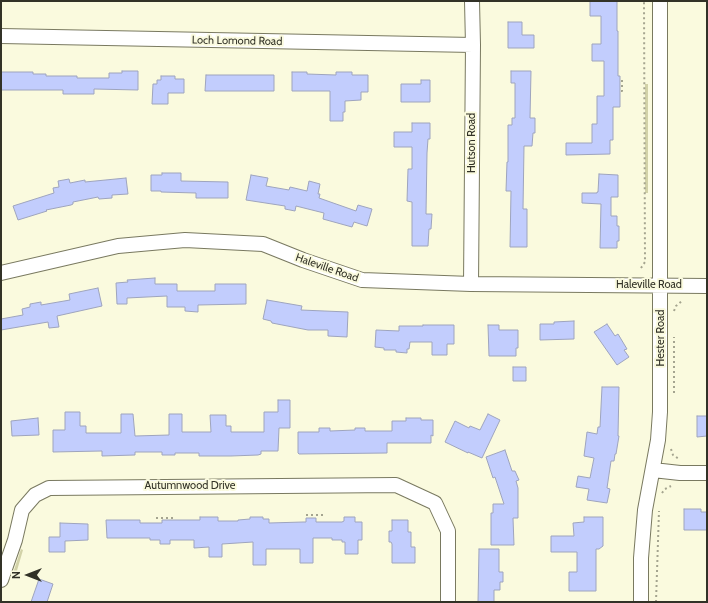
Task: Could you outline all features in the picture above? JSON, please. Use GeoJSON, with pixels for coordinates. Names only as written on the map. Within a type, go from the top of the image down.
{"type":"FeatureCollection","features":[{"type":"Feature","properties":{"kind":"street","name":"Hutson Road"},"geometry":{"type":"LineString","coordinates":[[471,284],[472,1]]}},
{"type":"Feature","properties":{"kind":"street","name":"Hester Road"},"geometry":{"type":"LineString","coordinates":[[641,602],[641,558],[645,510],[653,470],[660,412],[660,1]]}},
{"type":"Feature","properties":{"kind":"street","name":"Loch Lomond Road"},"geometry":{"type":"LineString","coordinates":[[1,36],[473,45]]}},
{"type":"Feature","properties":{"kind":"street","name":"Haleville Road"},"geometry":{"type":"LineString","coordinates":[[1,274],[118,246],[185,240],[263,244],[302,260],[362,280],[471,284],[707,286]]}},
{"type":"Feature","properties":{"kind":"street"},"geometry":{"type":"LineString","coordinates":[[653,470],[672,473],[707,473]]}},
{"type":"Feature","properties":{"kind":"street","name":"Autumnwood Drive"},"geometry":{"type":"LineString","coordinates":[[1,580],[15,540],[22,510],[35,495],[49,488],[396,485],[435,503],[448,531],[448,602]]}},
{"type":"Feature","properties":{"kind":"path"},"geometry":{"type":"LineString","coordinates":[[641,268],[644,262],[644,1]]}},
{"type":"Feature","properties":{"kind":"path"},"geometry":{"type":"LineString","coordinates":[[621,91],[622,79]]}},
{"type":"Feature","properties":{"kind":"path"},"geometry":{"type":"LineString","coordinates":[[674,318],[674,310],[676,306],[683,300]]}},
{"type":"Feature","properties":{"kind":"path"},"geometry":{"type":"LineString","coordinates":[[674,332],[674,395]]}},
{"type":"Feature","properties":{"kind":"path"},"geometry":{"type":"LineString","coordinates":[[672,443],[671,452],[677,459],[682,460]]}},
{"type":"Feature","properties":{"kind":"path"},"geometry":{"type":"LineString","coordinates":[[662,493],[665,489],[674,486]]}},
{"type":"Feature","properties":{"kind":"path"},"geometry":{"type":"LineString","coordinates":[[656,602],[659,507]]}},
{"type":"Feature","properties":{"kind":"path"},"geometry":{"type":"LineString","coordinates":[[306,515],[324,515]]}},
{"type":"Feature","properties":{"kind":"path"},"geometry":{"type":"LineString","coordinates":[[156,518],[176,518]]}},
{"type":"Feature","properties":{"kind":"green space"},"geometry":{"type":"Polygon","coordinates":[[[645,84],[648,84],[648,193],[645,193],[645,84]]]}},
{"type":"Feature","properties":{"kind":"green space"},"geometry":{"type":"Polygon","coordinates":[[[21,549],[23,550],[16,574],[13,573],[21,549]]]}},
{"type":"Feature","properties":{"kind":"building"},"geometry":{"type":"Polygon","coordinates":[[[590,1],[617,1],[620,107],[613,107],[613,140],[610,140],[610,154],[566,155],[566,143],[592,143],[592,124],[597,124],[597,96],[604,96],[604,61],[592,61],[592,44],[601,44],[601,16],[590,16],[590,1]]]}},
{"type":"Feature","properties":{"kind":"building"},"geometry":{"type":"Polygon","coordinates":[[[508,22],[522,22],[522,35],[534,35],[534,48],[508,48],[508,22]]]}},
{"type":"Feature","properties":{"kind":"building"},"geometry":{"type":"Polygon","coordinates":[[[122,71],[138,71],[138,90],[94,89],[94,94],[63,94],[63,90],[1,90],[1,72],[33,72],[33,74],[46,74],[46,76],[77,76],[77,78],[109,78],[109,73],[122,73],[122,71]]]}},
{"type":"Feature","properties":{"kind":"building"},"geometry":{"type":"Polygon","coordinates":[[[511,71],[531,71],[530,118],[535,118],[535,133],[533,133],[532,146],[524,146],[523,209],[527,209],[527,247],[510,247],[511,191],[506,191],[508,125],[512,125],[512,118],[515,118],[515,83],[511,83],[511,71]]]}},
{"type":"Feature","properties":{"kind":"building"},"geometry":{"type":"Polygon","coordinates":[[[292,72],[336,75],[336,72],[352,72],[352,75],[368,75],[368,92],[361,92],[361,100],[345,101],[343,121],[330,121],[330,91],[292,91],[292,72]]]}},
{"type":"Feature","properties":{"kind":"building"},"geometry":{"type":"Polygon","coordinates":[[[206,75],[274,75],[274,91],[205,91],[206,75]]]}},
{"type":"Feature","properties":{"kind":"building"},"geometry":{"type":"Polygon","coordinates":[[[161,76],[175,76],[175,79],[184,79],[184,93],[168,93],[168,104],[152,104],[153,84],[157,84],[157,80],[161,80],[161,76]]]}},
{"type":"Feature","properties":{"kind":"building"},"geometry":{"type":"Polygon","coordinates":[[[421,80],[430,80],[430,102],[401,102],[401,84],[421,84],[421,80]]]}},
{"type":"Feature","properties":{"kind":"building"},"geometry":{"type":"Polygon","coordinates":[[[412,123],[430,123],[430,139],[428,139],[427,153],[426,214],[432,214],[428,246],[412,246],[412,202],[407,201],[408,169],[412,169],[412,147],[394,147],[394,132],[412,132],[412,123]]]}},
{"type":"Feature","properties":{"kind":"building"},"geometry":{"type":"Polygon","coordinates":[[[162,173],[181,173],[181,181],[228,182],[228,198],[196,198],[196,193],[151,191],[151,175],[162,175],[162,173]]]}},
{"type":"Feature","properties":{"kind":"building"},"geometry":{"type":"Polygon","coordinates":[[[599,174],[618,175],[618,197],[611,197],[611,216],[617,216],[617,226],[619,226],[619,241],[617,241],[617,248],[600,248],[601,204],[582,203],[582,193],[598,192],[599,174]]]}},
{"type":"Feature","properties":{"kind":"building"},"geometry":{"type":"Polygon","coordinates":[[[251,175],[268,178],[266,186],[289,190],[290,187],[307,191],[309,181],[320,184],[318,194],[320,194],[319,198],[356,211],[358,205],[372,209],[367,226],[354,222],[352,227],[323,219],[324,213],[296,206],[295,211],[285,209],[285,206],[246,200],[251,175]]]}},
{"type":"Feature","properties":{"kind":"building"},"geometry":{"type":"Polygon","coordinates":[[[126,178],[128,194],[112,195],[112,198],[99,199],[98,197],[73,202],[71,205],[46,210],[47,211],[18,220],[13,206],[54,193],[53,188],[59,187],[58,181],[69,179],[70,183],[85,180],[85,182],[126,178]]]}},
{"type":"Feature","properties":{"kind":"building"},"geometry":{"type":"Polygon","coordinates":[[[155,278],[155,284],[177,284],[177,291],[215,291],[215,284],[246,284],[246,304],[198,305],[198,312],[185,311],[185,307],[167,307],[167,296],[127,298],[127,304],[117,304],[116,283],[128,282],[127,280],[155,278]]]}},
{"type":"Feature","properties":{"kind":"building"},"geometry":{"type":"Polygon","coordinates":[[[98,288],[102,306],[57,316],[59,327],[49,328],[48,322],[1,330],[1,319],[23,315],[22,309],[30,307],[30,304],[41,302],[41,305],[70,300],[69,294],[98,288]]]}},
{"type":"Feature","properties":{"kind":"building"},"geometry":{"type":"Polygon","coordinates":[[[267,300],[302,306],[301,310],[348,312],[347,337],[328,336],[328,330],[308,330],[272,323],[271,321],[263,319],[267,300]]]}},
{"type":"Feature","properties":{"kind":"building"},"geometry":{"type":"Polygon","coordinates":[[[574,321],[574,339],[540,340],[540,324],[554,324],[554,322],[574,321]]]}},
{"type":"Feature","properties":{"kind":"building"},"geometry":{"type":"Polygon","coordinates":[[[607,324],[615,336],[618,334],[627,349],[624,350],[629,357],[617,365],[594,332],[607,324]]]}},
{"type":"Feature","properties":{"kind":"building"},"geometry":{"type":"Polygon","coordinates":[[[454,325],[454,344],[447,344],[447,355],[432,355],[432,342],[410,342],[407,353],[396,352],[396,350],[384,350],[384,348],[375,347],[376,330],[399,331],[399,326],[454,325]]]}},
{"type":"Feature","properties":{"kind":"building"},"geometry":{"type":"Polygon","coordinates":[[[488,325],[499,325],[499,330],[518,330],[518,348],[516,348],[516,356],[489,356],[488,325]]]}},
{"type":"Feature","properties":{"kind":"building"},"geometry":{"type":"Polygon","coordinates":[[[513,367],[526,367],[526,381],[513,381],[513,367]]]}},
{"type":"Feature","properties":{"kind":"building"},"geometry":{"type":"Polygon","coordinates":[[[602,387],[619,387],[619,436],[614,461],[611,461],[607,488],[610,489],[607,503],[587,500],[589,489],[576,487],[578,476],[590,478],[594,458],[584,456],[587,432],[597,434],[598,427],[600,427],[602,387]]]}},
{"type":"Feature","properties":{"kind":"building"},"geometry":{"type":"Polygon","coordinates":[[[278,400],[290,400],[290,428],[279,428],[278,451],[261,451],[261,454],[258,455],[231,456],[199,456],[199,453],[175,453],[175,455],[162,455],[162,452],[135,452],[135,455],[102,456],[102,451],[53,452],[53,430],[65,430],[65,412],[80,412],[80,426],[86,426],[86,433],[121,433],[121,414],[133,414],[135,436],[169,435],[169,414],[182,414],[182,432],[211,432],[210,415],[226,415],[226,426],[231,426],[231,432],[264,432],[264,412],[278,412],[278,400]]]}},
{"type":"Feature","properties":{"kind":"building"},"geometry":{"type":"Polygon","coordinates":[[[488,414],[500,420],[482,458],[445,442],[455,421],[469,428],[470,426],[480,430],[488,414]]]}},
{"type":"Feature","properties":{"kind":"building"},"geometry":{"type":"Polygon","coordinates":[[[697,416],[707,416],[707,436],[697,437],[697,416]]]}},
{"type":"Feature","properties":{"kind":"building"},"geometry":{"type":"Polygon","coordinates":[[[38,418],[39,435],[12,436],[11,421],[38,418]]]}},
{"type":"Feature","properties":{"kind":"building"},"geometry":{"type":"Polygon","coordinates":[[[406,418],[433,420],[433,436],[431,435],[431,443],[387,443],[387,453],[298,453],[298,432],[319,432],[319,428],[330,428],[330,431],[365,428],[365,431],[392,431],[392,421],[406,421],[406,418]]]}},
{"type":"Feature","properties":{"kind":"building"},"geometry":{"type":"Polygon","coordinates":[[[505,450],[512,471],[515,471],[519,480],[516,481],[518,488],[518,518],[513,518],[514,545],[491,545],[491,513],[493,513],[493,504],[504,504],[495,477],[493,478],[486,457],[505,450]]]}},
{"type":"Feature","properties":{"kind":"building"},"geometry":{"type":"Polygon","coordinates":[[[684,509],[701,509],[701,512],[707,512],[707,530],[684,530],[684,509]]]}},
{"type":"Feature","properties":{"kind":"building"},"geometry":{"type":"Polygon","coordinates":[[[200,517],[218,517],[218,521],[238,521],[250,519],[250,517],[263,517],[263,519],[269,519],[269,523],[306,522],[306,518],[316,518],[316,522],[342,522],[344,521],[344,517],[355,517],[355,522],[362,522],[362,540],[358,540],[358,554],[345,554],[345,542],[342,542],[342,540],[332,540],[332,538],[313,538],[313,563],[300,563],[300,549],[266,549],[266,565],[253,565],[253,542],[222,544],[222,557],[209,557],[209,547],[194,548],[194,540],[170,540],[170,544],[160,544],[160,540],[150,540],[150,538],[107,538],[106,520],[140,520],[140,523],[162,523],[162,520],[200,520],[200,517]]]}},
{"type":"Feature","properties":{"kind":"building"},"geometry":{"type":"Polygon","coordinates":[[[584,517],[603,517],[603,546],[596,549],[596,591],[569,591],[569,572],[577,572],[577,552],[551,552],[551,536],[574,536],[573,523],[584,522],[584,517]]]}},
{"type":"Feature","properties":{"kind":"building"},"geometry":{"type":"Polygon","coordinates":[[[392,520],[408,520],[408,532],[411,532],[411,547],[415,547],[415,563],[392,563],[392,544],[389,542],[389,531],[392,531],[392,520]]]}},
{"type":"Feature","properties":{"kind":"building"},"geometry":{"type":"Polygon","coordinates":[[[60,523],[88,524],[88,540],[65,541],[65,552],[49,552],[49,537],[60,537],[60,523]]]}},
{"type":"Feature","properties":{"kind":"building"},"geometry":{"type":"Polygon","coordinates":[[[479,549],[499,549],[499,572],[503,572],[503,582],[500,582],[500,590],[494,590],[494,602],[478,602],[479,549]]]}},
{"type":"Feature","properties":{"kind":"building"},"geometry":{"type":"Polygon","coordinates":[[[39,579],[53,584],[47,602],[31,602],[39,579]]]}}]}
